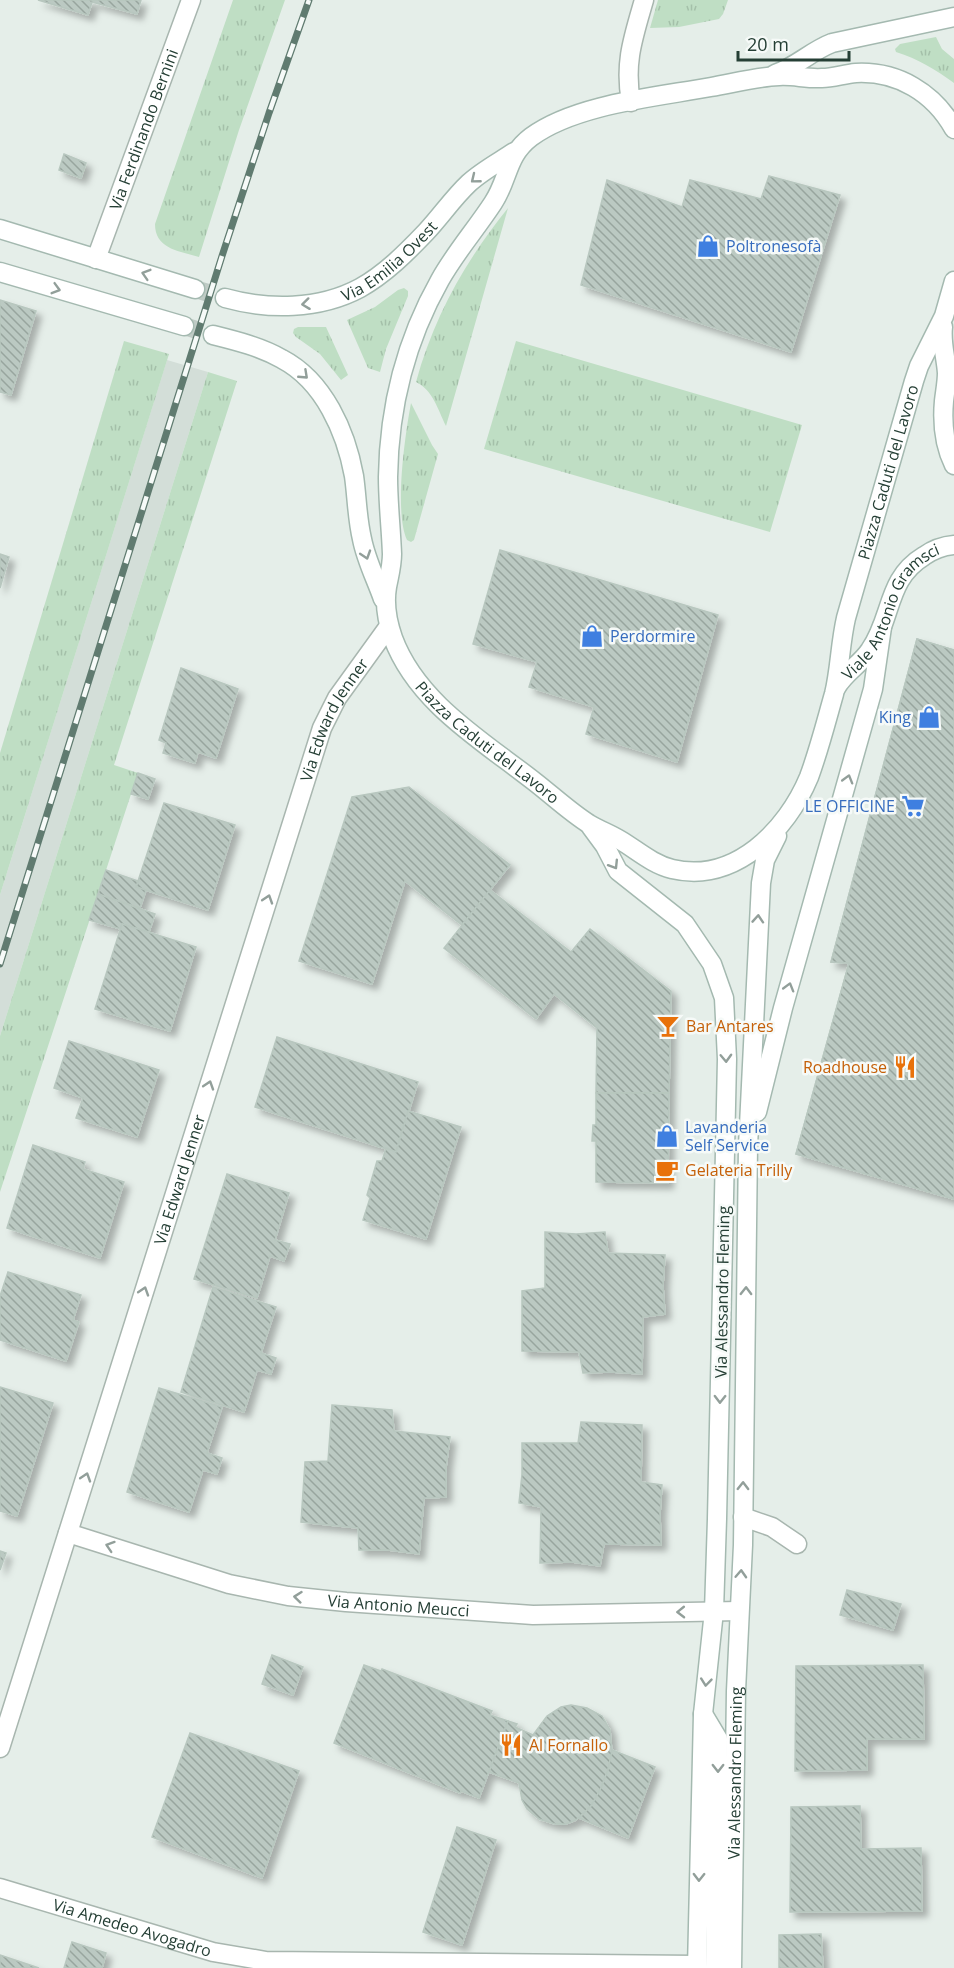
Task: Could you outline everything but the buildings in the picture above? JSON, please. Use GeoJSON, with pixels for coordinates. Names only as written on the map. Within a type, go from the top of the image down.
{"type":"FeatureCollection","features":[{"type":"Feature","properties":{"kind":"main road","name":"Via Ferdinando Bernini"},"geometry":{"type":"LineString","coordinates":[[96,259],[191,0]]}},
{"type":"Feature","properties":{"kind":"main road"},"geometry":{"type":"LineString","coordinates":[[631,102],[628,57],[644,0]]}},
{"type":"Feature","properties":{"kind":"main road","name":"Piazza Caduti del Lavoro"},"geometry":{"type":"LineString","coordinates":[[762,78],[785,71],[815,51],[842,40],[954,16]]}},
{"type":"Feature","properties":{"kind":"main road","name":"Piazza Caduti del Lavoro"},"geometry":{"type":"LineString","coordinates":[[953,286],[944,316],[914,381],[846,618],[834,692],[814,763],[796,803],[777,828],[747,856],[727,866],[702,871],[675,870],[657,864],[580,818],[428,695],[403,660],[388,620],[385,602],[392,554],[388,476],[394,402],[405,356],[425,308],[470,233],[496,198],[509,164],[522,144],[543,129],[567,118],[631,102],[762,78],[790,76],[818,78],[868,74],[895,78],[908,83],[929,98],[954,129]]}},
{"type":"Feature","properties":{"kind":"main road","name":"Via Emilia Ovest"},"geometry":{"type":"LineString","coordinates":[[225,298],[255,305],[283,306],[331,300],[359,288],[399,259],[470,183],[522,144]]}},
{"type":"Feature","properties":{"kind":"main road"},"geometry":{"type":"LineString","coordinates":[[0,229],[195,289]]}},
{"type":"Feature","properties":{"kind":"main road"},"geometry":{"type":"LineString","coordinates":[[0,272],[184,326]]}},
{"type":"Feature","properties":{"kind":"main road"},"geometry":{"type":"LineString","coordinates":[[944,316],[942,340],[947,381],[943,410],[944,430],[954,465]]}},
{"type":"Feature","properties":{"kind":"main road"},"geometry":{"type":"LineString","coordinates":[[213,335],[264,350],[285,360],[309,380],[325,400],[338,423],[349,455],[362,540],[388,620]]}},
{"type":"Feature","properties":{"kind":"main road","name":"Viale Antonio Gramsci"},"geometry":{"type":"LineString","coordinates":[[834,692],[838,684],[870,650],[882,627],[898,582],[911,564],[942,546],[954,544]]}},
{"type":"Feature","properties":{"kind":"main road","name":"Via Edward Jenner"},"geometry":{"type":"LineString","coordinates":[[0,1748],[322,728],[337,698],[388,620]]}},
{"type":"Feature","properties":{"kind":"main road"},"geometry":{"type":"LineString","coordinates":[[748,1146],[786,997],[873,689],[882,627]]}},
{"type":"Feature","properties":{"kind":"main road"},"geometry":{"type":"LineString","coordinates":[[748,1146],[760,883],[770,849],[796,803]]}},
{"type":"Feature","properties":{"kind":"main road","name":"Via Alessandro Fleming"},"geometry":{"type":"LineString","coordinates":[[580,818],[598,836],[612,864],[623,877],[675,915],[690,930],[712,964],[724,998],[727,1059],[714,1611],[703,1714],[703,1967]]}},
{"type":"Feature","properties":{"kind":"main road","name":"Via Alessandro Fleming"},"geometry":{"type":"LineString","coordinates":[[732,1968],[748,1146]]}},
{"type":"Feature","properties":{"kind":"main road"},"geometry":{"type":"LineString","coordinates":[[742,1518],[772,1527],[797,1544]]}},
{"type":"Feature","properties":{"kind":"main road","name":"Via Antonio Meucci"},"geometry":{"type":"LineString","coordinates":[[68,1533],[229,1584],[288,1596],[533,1615],[740,1611]]}},
{"type":"Feature","properties":{"kind":"main road","name":"Via Amedeo Avogadro"},"geometry":{"type":"LineString","coordinates":[[0,1888],[213,1952],[266,1961],[703,1967]]}},
{"type":"Feature","properties":{"kind":"shaded area"},"geometry":{"type":"Polygon","coordinates":[[[167,360],[208,372],[0,1036],[0,895],[167,360]]]}},
{"type":"Feature","properties":{"kind":"green space"},"geometry":{"type":"Polygon","coordinates":[[[233,0],[285,0],[239,130],[199,257],[176,251],[164,244],[159,239],[155,224],[233,0]]]}},
{"type":"Feature","properties":{"kind":"green space"},"geometry":{"type":"Polygon","coordinates":[[[658,0],[728,0],[719,19],[679,27],[650,28],[658,0]]]}},
{"type":"Feature","properties":{"kind":"green space"},"geometry":{"type":"Polygon","coordinates":[[[936,37],[942,49],[954,59],[954,83],[926,65],[896,52],[895,49],[900,44],[936,37]]]}},
{"type":"Feature","properties":{"kind":"green space"},"geometry":{"type":"Polygon","coordinates":[[[508,208],[446,426],[431,395],[416,382],[432,334],[453,290],[478,248],[508,208]]]}},
{"type":"Feature","properties":{"kind":"green space"},"geometry":{"type":"Polygon","coordinates":[[[404,288],[408,291],[408,296],[386,349],[380,372],[368,368],[347,320],[375,307],[404,288]]]}},
{"type":"Feature","properties":{"kind":"green space"},"geometry":{"type":"Polygon","coordinates":[[[298,327],[326,327],[348,375],[341,380],[320,354],[296,337],[293,333],[298,327]]]}},
{"type":"Feature","properties":{"kind":"green space"},"geometry":{"type":"Polygon","coordinates":[[[124,341],[169,354],[0,895],[0,753],[124,341]]]}},
{"type":"Feature","properties":{"kind":"green space"},"geometry":{"type":"Polygon","coordinates":[[[516,341],[802,425],[770,532],[484,449],[516,341]]]}},
{"type":"Feature","properties":{"kind":"green space"},"geometry":{"type":"Polygon","coordinates":[[[208,372],[237,381],[114,765],[138,773],[0,1192],[0,1036],[208,372]]]}},
{"type":"Feature","properties":{"kind":"green space"},"geometry":{"type":"Polygon","coordinates":[[[411,403],[438,454],[414,540],[411,542],[407,540],[403,527],[401,493],[411,403]]]}},
{"type":"Feature","properties":{"kind":"tunnel"},"geometry":{"type":"LineString","coordinates":[[195,289],[225,298]]}},
{"type":"Feature","properties":{"kind":"tunnel"},"geometry":{"type":"LineString","coordinates":[[184,326],[213,335]]}},
{"type":"Feature","properties":{"kind":"railway"},"geometry":{"type":"LineString","coordinates":[[0,964],[222,256],[309,0]]}},
{"type":"Feature","properties":{"kind":"place","name":"Poltronesofà"},"geometry":{"type":"Point","coordinates":[708,246]}},
{"type":"Feature","properties":{"kind":"place","name":"Perdormire"},"geometry":{"type":"Point","coordinates":[592,636]}},
{"type":"Feature","properties":{"kind":"place","name":"King"},"geometry":{"type":"Point","coordinates":[929,717]}},
{"type":"Feature","properties":{"kind":"place","name":"LE OFFICINE"},"geometry":{"type":"Point","coordinates":[913,806]}},
{"type":"Feature","properties":{"kind":"place","name":"Bar Antares"},"geometry":{"type":"Point","coordinates":[668,1026]}},
{"type":"Feature","properties":{"kind":"place","name":"Roadhouse"},"geometry":{"type":"Point","coordinates":[905,1067]}},
{"type":"Feature","properties":{"kind":"place","name":"Lavanderia Self Service"},"geometry":{"type":"Point","coordinates":[667,1136]}},
{"type":"Feature","properties":{"kind":"place","name":"Gelateria Trilly"},"geometry":{"type":"Point","coordinates":[667,1170]}},
{"type":"Feature","properties":{"kind":"place","name":"Al Fornallo"},"geometry":{"type":"Point","coordinates":[511,1745]}}]}
